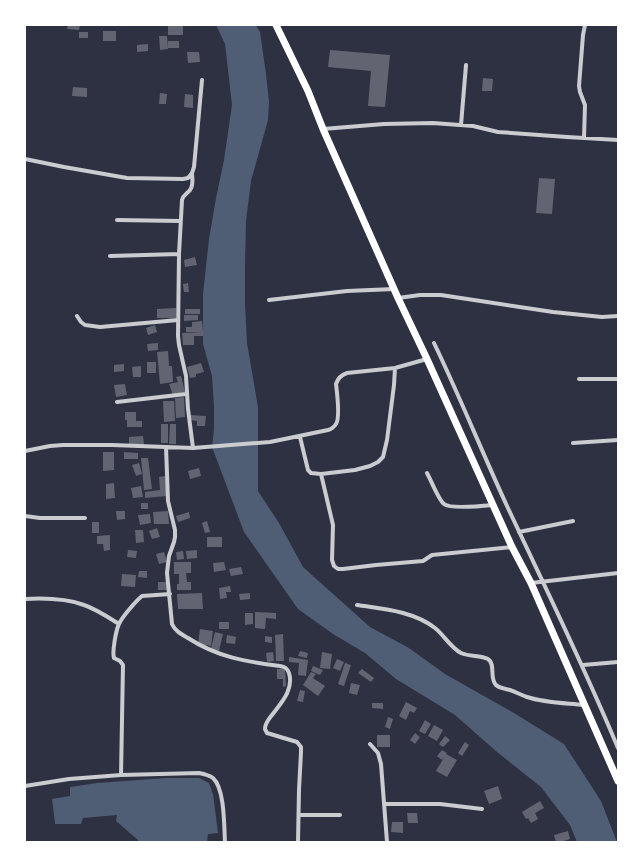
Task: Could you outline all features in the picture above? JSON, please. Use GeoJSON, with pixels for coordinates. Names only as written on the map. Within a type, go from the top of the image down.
{"type":"FeatureCollection","features":[{"type":"Feature","properties":{"kind":"main road"},"geometry":{"type":"LineString","coordinates":[[276,25],[308,91],[323,129],[398,298],[512,547],[531,582],[618,781]]}},
{"type":"Feature","properties":{"kind":"street"},"geometry":{"type":"LineString","coordinates":[[584,138],[585,105],[580,92],[580,86],[585,25]]}},
{"type":"Feature","properties":{"kind":"street"},"geometry":{"type":"LineString","coordinates":[[461,125],[466,65]]}},
{"type":"Feature","properties":{"kind":"street"},"geometry":{"type":"LineString","coordinates":[[193,448],[186,394],[186,376],[178,345],[179,254],[182,200],[184,195],[192,188],[192,173],[196,156],[202,80]]}},
{"type":"Feature","properties":{"kind":"street"},"geometry":{"type":"LineString","coordinates":[[323,129],[433,123],[484,128],[498,132],[618,140]]}},
{"type":"Feature","properties":{"kind":"street"},"geometry":{"type":"LineString","coordinates":[[25,159],[64,168],[127,178],[183,179],[188,178],[192,173]]}},
{"type":"Feature","properties":{"kind":"street"},"geometry":{"type":"LineString","coordinates":[[117,220],[180,221]]}},
{"type":"Feature","properties":{"kind":"street"},"geometry":{"type":"LineString","coordinates":[[110,256],[179,254]]}},
{"type":"Feature","properties":{"kind":"street"},"geometry":{"type":"LineString","coordinates":[[269,300],[347,291],[394,289]]}},
{"type":"Feature","properties":{"kind":"street"},"geometry":{"type":"LineString","coordinates":[[398,298],[420,294],[441,295],[553,312],[602,317],[618,316]]}},
{"type":"Feature","properties":{"kind":"street"},"geometry":{"type":"LineString","coordinates":[[77,316],[85,325],[100,327],[178,320]]}},
{"type":"Feature","properties":{"kind":"street"},"geometry":{"type":"LineString","coordinates":[[434,343],[449,373],[507,506],[583,665],[618,748]]}},
{"type":"Feature","properties":{"kind":"street"},"geometry":{"type":"LineString","coordinates":[[25,451],[63,445],[193,448],[270,442],[300,437],[328,430],[337,423],[338,414],[336,384],[337,380],[342,375],[347,373],[395,368],[427,359]]}},
{"type":"Feature","properties":{"kind":"street"},"geometry":{"type":"LineString","coordinates":[[300,437],[308,470],[312,472],[321,474],[355,470],[378,462],[383,457],[387,440],[395,368]]}},
{"type":"Feature","properties":{"kind":"street"},"geometry":{"type":"LineString","coordinates":[[579,378],[618,379]]}},
{"type":"Feature","properties":{"kind":"street"},"geometry":{"type":"LineString","coordinates":[[117,402],[186,394]]}},
{"type":"Feature","properties":{"kind":"street"},"geometry":{"type":"LineString","coordinates":[[573,443],[618,440]]}},
{"type":"Feature","properties":{"kind":"street"},"geometry":{"type":"LineString","coordinates":[[166,447],[168,501],[175,530],[175,537],[167,573],[172,624],[174,629],[178,632],[197,644],[221,655],[285,667],[288,670],[290,676],[288,691],[285,698],[266,723],[265,728],[267,733],[297,742],[301,747],[298,842]]}},
{"type":"Feature","properties":{"kind":"street"},"geometry":{"type":"LineString","coordinates":[[427,473],[441,501],[446,505],[452,507],[494,505]]}},
{"type":"Feature","properties":{"kind":"street"},"geometry":{"type":"LineString","coordinates":[[321,474],[333,525],[332,560],[335,568],[342,569],[423,561],[432,555],[512,547]]}},
{"type":"Feature","properties":{"kind":"street"},"geometry":{"type":"LineString","coordinates":[[25,516],[47,518],[85,518]]}},
{"type":"Feature","properties":{"kind":"street"},"geometry":{"type":"LineString","coordinates":[[520,532],[573,521]]}},
{"type":"Feature","properties":{"kind":"street"},"geometry":{"type":"LineString","coordinates":[[531,582],[618,573]]}},
{"type":"Feature","properties":{"kind":"street"},"geometry":{"type":"LineString","coordinates":[[121,775],[123,669],[122,662],[114,658],[113,652],[119,624],[142,596],[170,594]]}},
{"type":"Feature","properties":{"kind":"street"},"geometry":{"type":"LineString","coordinates":[[25,599],[57,599],[70,601],[97,611],[119,624]]}},
{"type":"Feature","properties":{"kind":"street"},"geometry":{"type":"LineString","coordinates":[[357,605],[406,614],[425,622],[435,628],[462,653],[489,660],[492,664],[494,682],[498,686],[534,699],[584,705]]}},
{"type":"Feature","properties":{"kind":"street"},"geometry":{"type":"LineString","coordinates":[[583,665],[618,662]]}},
{"type":"Feature","properties":{"kind":"street"},"geometry":{"type":"LineString","coordinates":[[370,744],[378,753],[380,758],[387,842]]}},
{"type":"Feature","properties":{"kind":"street"},"geometry":{"type":"LineString","coordinates":[[25,786],[69,779],[121,775],[207,774],[212,777],[220,788],[225,842]]}},
{"type":"Feature","properties":{"kind":"street"},"geometry":{"type":"LineString","coordinates":[[384,804],[440,804],[482,809]]}},
{"type":"Feature","properties":{"kind":"street"},"geometry":{"type":"LineString","coordinates":[[298,815],[340,815]]}},
{"type":"Feature","properties":{"kind":"water"},"geometry":{"type":"Polygon","coordinates":[[[216,25],[256,25],[260,32],[269,102],[268,120],[251,181],[246,221],[245,304],[247,343],[258,407],[258,491],[279,523],[303,567],[370,627],[409,648],[445,674],[514,713],[564,744],[601,801],[617,842],[577,842],[570,825],[541,787],[497,752],[455,715],[396,679],[365,653],[333,634],[298,609],[244,532],[212,447],[214,406],[212,376],[203,344],[203,294],[209,239],[224,160],[232,105],[225,44],[216,25]]]}},
{"type":"Feature","properties":{"kind":"water"},"geometry":{"type":"Polygon","coordinates":[[[166,778],[199,778],[209,783],[213,794],[218,833],[208,834],[207,842],[138,842],[138,840],[116,821],[117,815],[83,818],[81,824],[55,824],[52,799],[70,796],[70,787],[97,783],[166,778]]]}},
{"type":"Feature","properties":{"kind":"building"},"geometry":{"type":"Polygon","coordinates":[[[68,25],[80,25],[79,30],[67,29],[68,25]]]}},
{"type":"Feature","properties":{"kind":"building"},"geometry":{"type":"Polygon","coordinates":[[[168,25],[183,25],[183,35],[168,35],[168,25]]]}},
{"type":"Feature","properties":{"kind":"building"},"geometry":{"type":"Polygon","coordinates":[[[103,31],[116,31],[116,41],[103,41],[103,31]]]}},
{"type":"Feature","properties":{"kind":"building"},"geometry":{"type":"Polygon","coordinates":[[[79,32],[88,32],[88,38],[79,38],[79,32]]]}},
{"type":"Feature","properties":{"kind":"building"},"geometry":{"type":"Polygon","coordinates":[[[159,36],[167,36],[168,49],[160,50],[159,36]]]}},
{"type":"Feature","properties":{"kind":"building"},"geometry":{"type":"Polygon","coordinates":[[[168,41],[179,41],[179,48],[168,48],[168,41]]]}},
{"type":"Feature","properties":{"kind":"building"},"geometry":{"type":"Polygon","coordinates":[[[148,44],[148,51],[137,52],[137,45],[148,44]]]}},
{"type":"Feature","properties":{"kind":"building"},"geometry":{"type":"Polygon","coordinates":[[[330,50],[390,55],[385,107],[368,106],[371,71],[328,67],[330,50]]]}},
{"type":"Feature","properties":{"kind":"building"},"geometry":{"type":"Polygon","coordinates":[[[187,52],[199,52],[200,62],[188,63],[187,52]]]}},
{"type":"Feature","properties":{"kind":"building"},"geometry":{"type":"Polygon","coordinates":[[[483,78],[493,79],[492,91],[482,91],[483,78]]]}},
{"type":"Feature","properties":{"kind":"building"},"geometry":{"type":"Polygon","coordinates":[[[73,87],[87,88],[87,97],[72,96],[73,87]]]}},
{"type":"Feature","properties":{"kind":"building"},"geometry":{"type":"Polygon","coordinates":[[[160,93],[167,94],[166,104],[159,104],[160,93]]]}},
{"type":"Feature","properties":{"kind":"building"},"geometry":{"type":"Polygon","coordinates":[[[185,94],[193,95],[193,108],[184,107],[185,94]]]}},
{"type":"Feature","properties":{"kind":"building"},"geometry":{"type":"Polygon","coordinates":[[[539,178],[555,179],[552,214],[536,213],[539,178]]]}},
{"type":"Feature","properties":{"kind":"building"},"geometry":{"type":"Polygon","coordinates":[[[195,257],[197,265],[185,267],[184,260],[195,257]]]}},
{"type":"Feature","properties":{"kind":"building"},"geometry":{"type":"Polygon","coordinates":[[[188,283],[189,292],[184,292],[183,284],[188,283]]]}},
{"type":"Feature","properties":{"kind":"building"},"geometry":{"type":"Polygon","coordinates":[[[176,308],[176,318],[157,318],[157,309],[176,308]]]}},
{"type":"Feature","properties":{"kind":"building"},"geometry":{"type":"Polygon","coordinates":[[[185,309],[200,309],[200,314],[185,314],[185,309]]]}},
{"type":"Feature","properties":{"kind":"building"},"geometry":{"type":"Polygon","coordinates":[[[184,315],[198,315],[198,320],[184,321],[184,315]]]}},
{"type":"Feature","properties":{"kind":"building"},"geometry":{"type":"Polygon","coordinates":[[[202,321],[203,332],[186,332],[186,327],[192,327],[192,322],[202,321]]]}},
{"type":"Feature","properties":{"kind":"building"},"geometry":{"type":"Polygon","coordinates":[[[155,325],[157,332],[148,335],[146,328],[155,325]]]}},
{"type":"Feature","properties":{"kind":"building"},"geometry":{"type":"Polygon","coordinates":[[[203,332],[203,336],[194,336],[194,345],[183,345],[182,333],[203,332]]]}},
{"type":"Feature","properties":{"kind":"building"},"geometry":{"type":"Polygon","coordinates":[[[158,343],[158,350],[148,351],[147,344],[158,343]]]}},
{"type":"Feature","properties":{"kind":"building"},"geometry":{"type":"Polygon","coordinates":[[[168,351],[169,366],[172,366],[173,382],[160,384],[157,352],[168,351]]]}},
{"type":"Feature","properties":{"kind":"building"},"geometry":{"type":"Polygon","coordinates":[[[147,362],[156,362],[156,373],[147,373],[147,362]]]}},
{"type":"Feature","properties":{"kind":"building"},"geometry":{"type":"Polygon","coordinates":[[[201,363],[204,372],[196,374],[196,377],[190,378],[187,367],[201,363]]]}},
{"type":"Feature","properties":{"kind":"building"},"geometry":{"type":"Polygon","coordinates":[[[124,364],[124,371],[114,372],[114,365],[124,364]]]}},
{"type":"Feature","properties":{"kind":"building"},"geometry":{"type":"Polygon","coordinates":[[[141,366],[141,377],[133,377],[132,367],[141,366]]]}},
{"type":"Feature","properties":{"kind":"building"},"geometry":{"type":"Polygon","coordinates":[[[181,376],[185,392],[173,395],[169,384],[178,382],[176,377],[181,376]]]}},
{"type":"Feature","properties":{"kind":"building"},"geometry":{"type":"Polygon","coordinates":[[[125,384],[127,395],[116,397],[114,385],[125,384]]]}},
{"type":"Feature","properties":{"kind":"building"},"geometry":{"type":"Polygon","coordinates":[[[184,397],[185,417],[176,418],[175,398],[184,397]]]}},
{"type":"Feature","properties":{"kind":"building"},"geometry":{"type":"Polygon","coordinates":[[[163,401],[174,401],[175,421],[164,422],[163,401]]]}},
{"type":"Feature","properties":{"kind":"building"},"geometry":{"type":"Polygon","coordinates":[[[125,412],[136,412],[136,421],[142,421],[142,427],[127,427],[125,412]]]}},
{"type":"Feature","properties":{"kind":"building"},"geometry":{"type":"Polygon","coordinates":[[[190,415],[206,416],[205,426],[197,426],[197,421],[190,420],[190,415]]]}},
{"type":"Feature","properties":{"kind":"building"},"geometry":{"type":"Polygon","coordinates":[[[161,424],[168,424],[168,443],[161,443],[161,424]]]}},
{"type":"Feature","properties":{"kind":"building"},"geometry":{"type":"Polygon","coordinates":[[[170,424],[176,424],[176,444],[169,444],[170,424]]]}},
{"type":"Feature","properties":{"kind":"building"},"geometry":{"type":"Polygon","coordinates":[[[143,436],[144,444],[129,445],[129,437],[143,436]]]}},
{"type":"Feature","properties":{"kind":"building"},"geometry":{"type":"Polygon","coordinates":[[[103,452],[114,452],[114,470],[103,471],[103,452]]]}},
{"type":"Feature","properties":{"kind":"building"},"geometry":{"type":"Polygon","coordinates":[[[124,452],[138,453],[138,459],[124,459],[124,452]]]}},
{"type":"Feature","properties":{"kind":"building"},"geometry":{"type":"Polygon","coordinates":[[[141,458],[148,458],[152,489],[144,490],[141,458]]]}},
{"type":"Feature","properties":{"kind":"building"},"geometry":{"type":"Polygon","coordinates":[[[139,463],[142,474],[136,476],[132,465],[139,463]]]}},
{"type":"Feature","properties":{"kind":"building"},"geometry":{"type":"Polygon","coordinates":[[[199,468],[201,476],[190,479],[188,471],[199,468]]]}},
{"type":"Feature","properties":{"kind":"building"},"geometry":{"type":"Polygon","coordinates":[[[165,476],[167,496],[145,498],[145,492],[160,490],[159,477],[165,476]]]}},
{"type":"Feature","properties":{"kind":"building"},"geometry":{"type":"Polygon","coordinates":[[[114,483],[115,498],[106,499],[106,484],[114,483]]]}},
{"type":"Feature","properties":{"kind":"building"},"geometry":{"type":"Polygon","coordinates":[[[141,486],[143,497],[133,498],[131,488],[141,486]]]}},
{"type":"Feature","properties":{"kind":"building"},"geometry":{"type":"Polygon","coordinates":[[[141,503],[148,503],[148,509],[141,509],[141,503]]]}},
{"type":"Feature","properties":{"kind":"building"},"geometry":{"type":"Polygon","coordinates":[[[116,511],[125,511],[125,519],[117,520],[116,511]]]}},
{"type":"Feature","properties":{"kind":"building"},"geometry":{"type":"Polygon","coordinates":[[[168,511],[169,524],[154,524],[153,512],[168,511]]]}},
{"type":"Feature","properties":{"kind":"building"},"geometry":{"type":"Polygon","coordinates":[[[189,512],[190,518],[178,522],[176,516],[189,512]]]}},
{"type":"Feature","properties":{"kind":"building"},"geometry":{"type":"Polygon","coordinates":[[[150,514],[151,523],[140,525],[138,515],[150,514]]]}},
{"type":"Feature","properties":{"kind":"building"},"geometry":{"type":"Polygon","coordinates":[[[207,521],[210,532],[205,533],[202,523],[207,521]]]}},
{"type":"Feature","properties":{"kind":"building"},"geometry":{"type":"Polygon","coordinates":[[[92,522],[99,522],[99,533],[92,533],[92,522]]]}},
{"type":"Feature","properties":{"kind":"building"},"geometry":{"type":"Polygon","coordinates":[[[157,528],[160,537],[152,539],[149,531],[157,528]]]}},
{"type":"Feature","properties":{"kind":"building"},"geometry":{"type":"Polygon","coordinates":[[[135,530],[143,530],[144,542],[136,543],[135,530]]]}},
{"type":"Feature","properties":{"kind":"building"},"geometry":{"type":"Polygon","coordinates":[[[110,535],[110,550],[104,551],[103,544],[97,544],[97,536],[110,535]]]}},
{"type":"Feature","properties":{"kind":"building"},"geometry":{"type":"Polygon","coordinates":[[[207,537],[222,537],[222,547],[207,547],[207,537]]]}},
{"type":"Feature","properties":{"kind":"building"},"geometry":{"type":"Polygon","coordinates":[[[128,550],[137,551],[136,558],[127,557],[128,550]]]}},
{"type":"Feature","properties":{"kind":"building"},"geometry":{"type":"Polygon","coordinates":[[[197,550],[197,558],[187,559],[186,551],[197,550]]]}},
{"type":"Feature","properties":{"kind":"building"},"geometry":{"type":"Polygon","coordinates":[[[183,551],[184,559],[177,560],[176,552],[183,551]]]}},
{"type":"Feature","properties":{"kind":"building"},"geometry":{"type":"Polygon","coordinates":[[[164,552],[167,562],[159,564],[156,554],[164,552]]]}},
{"type":"Feature","properties":{"kind":"building"},"geometry":{"type":"Polygon","coordinates":[[[174,562],[191,562],[191,573],[186,573],[187,582],[191,582],[191,590],[177,590],[177,584],[179,584],[179,574],[174,574],[174,562]]]}},
{"type":"Feature","properties":{"kind":"building"},"geometry":{"type":"Polygon","coordinates":[[[224,562],[226,570],[214,572],[213,563],[224,562]]]}},
{"type":"Feature","properties":{"kind":"building"},"geometry":{"type":"Polygon","coordinates":[[[241,567],[243,574],[231,576],[229,569],[241,567]]]}},
{"type":"Feature","properties":{"kind":"building"},"geometry":{"type":"Polygon","coordinates":[[[139,571],[147,571],[147,578],[138,577],[139,571]]]}},
{"type":"Feature","properties":{"kind":"building"},"geometry":{"type":"Polygon","coordinates":[[[122,574],[136,575],[135,587],[121,586],[122,574]]]}},
{"type":"Feature","properties":{"kind":"building"},"geometry":{"type":"Polygon","coordinates":[[[158,582],[167,582],[167,590],[158,590],[158,582]]]}},
{"type":"Feature","properties":{"kind":"building"},"geometry":{"type":"Polygon","coordinates":[[[230,586],[231,592],[226,592],[227,598],[220,599],[219,588],[230,586]]]}},
{"type":"Feature","properties":{"kind":"building"},"geometry":{"type":"Polygon","coordinates":[[[202,593],[203,609],[178,609],[177,594],[202,593]]]}},
{"type":"Feature","properties":{"kind":"building"},"geometry":{"type":"Polygon","coordinates":[[[250,593],[250,599],[240,600],[239,594],[250,593]]]}},
{"type":"Feature","properties":{"kind":"building"},"geometry":{"type":"Polygon","coordinates":[[[255,612],[276,613],[276,619],[266,618],[265,629],[255,628],[255,612]]]}},
{"type":"Feature","properties":{"kind":"building"},"geometry":{"type":"Polygon","coordinates":[[[245,613],[253,613],[253,624],[245,625],[245,613]]]}},
{"type":"Feature","properties":{"kind":"building"},"geometry":{"type":"Polygon","coordinates":[[[219,622],[229,622],[229,629],[219,629],[219,622]]]}},
{"type":"Feature","properties":{"kind":"building"},"geometry":{"type":"Polygon","coordinates":[[[200,629],[213,631],[211,646],[198,644],[200,629]]]}},
{"type":"Feature","properties":{"kind":"building"},"geometry":{"type":"Polygon","coordinates":[[[215,632],[223,634],[219,651],[211,648],[215,632]]]}},
{"type":"Feature","properties":{"kind":"building"},"geometry":{"type":"Polygon","coordinates":[[[283,634],[284,661],[276,661],[275,635],[283,634]]]}},
{"type":"Feature","properties":{"kind":"building"},"geometry":{"type":"Polygon","coordinates":[[[227,635],[236,637],[235,644],[226,643],[227,635]]]}},
{"type":"Feature","properties":{"kind":"building"},"geometry":{"type":"Polygon","coordinates":[[[265,636],[272,637],[272,643],[265,642],[265,636]]]}},
{"type":"Feature","properties":{"kind":"building"},"geometry":{"type":"Polygon","coordinates":[[[300,651],[308,653],[307,658],[298,656],[300,651]]]}},
{"type":"Feature","properties":{"kind":"building"},"geometry":{"type":"Polygon","coordinates":[[[273,652],[274,661],[267,662],[266,653],[273,652]]]}},
{"type":"Feature","properties":{"kind":"building"},"geometry":{"type":"Polygon","coordinates":[[[322,652],[332,654],[330,669],[320,668],[322,652]]]}},
{"type":"Feature","properties":{"kind":"building"},"geometry":{"type":"Polygon","coordinates":[[[289,657],[308,660],[306,676],[298,675],[299,663],[289,662],[289,657]]]}},
{"type":"Feature","properties":{"kind":"building"},"geometry":{"type":"Polygon","coordinates":[[[337,659],[344,662],[340,671],[333,668],[337,659]]]}},
{"type":"Feature","properties":{"kind":"building"},"geometry":{"type":"Polygon","coordinates":[[[345,663],[351,665],[344,686],[338,684],[345,663]]]}},
{"type":"Feature","properties":{"kind":"building"},"geometry":{"type":"Polygon","coordinates":[[[313,666],[323,670],[320,675],[311,671],[313,666]]]}},
{"type":"Feature","properties":{"kind":"building"},"geometry":{"type":"Polygon","coordinates":[[[277,669],[285,669],[286,686],[283,687],[283,679],[277,679],[277,669]]]}},
{"type":"Feature","properties":{"kind":"building"},"geometry":{"type":"Polygon","coordinates":[[[362,669],[374,678],[371,682],[358,673],[362,669]]]}},
{"type":"Feature","properties":{"kind":"building"},"geometry":{"type":"Polygon","coordinates":[[[311,672],[316,674],[313,678],[325,686],[318,696],[303,685],[311,672]]]}},
{"type":"Feature","properties":{"kind":"building"},"geometry":{"type":"Polygon","coordinates":[[[351,683],[360,685],[357,695],[349,693],[351,683]]]}},
{"type":"Feature","properties":{"kind":"building"},"geometry":{"type":"Polygon","coordinates":[[[300,690],[305,691],[303,702],[297,701],[300,690]]]}},
{"type":"Feature","properties":{"kind":"building"},"geometry":{"type":"Polygon","coordinates":[[[406,702],[417,708],[414,713],[410,711],[406,720],[399,716],[406,702]]]}},
{"type":"Feature","properties":{"kind":"building"},"geometry":{"type":"Polygon","coordinates":[[[372,703],[383,703],[383,709],[372,708],[372,703]]]}},
{"type":"Feature","properties":{"kind":"building"},"geometry":{"type":"Polygon","coordinates":[[[388,717],[393,719],[390,729],[385,727],[388,717]]]}},
{"type":"Feature","properties":{"kind":"building"},"geometry":{"type":"Polygon","coordinates":[[[425,720],[431,724],[425,734],[419,731],[425,720]]]}},
{"type":"Feature","properties":{"kind":"building"},"geometry":{"type":"Polygon","coordinates":[[[434,725],[443,730],[437,741],[428,736],[434,725]]]}},
{"type":"Feature","properties":{"kind":"building"},"geometry":{"type":"Polygon","coordinates":[[[415,733],[420,737],[415,744],[410,740],[415,733]]]}},
{"type":"Feature","properties":{"kind":"building"},"geometry":{"type":"Polygon","coordinates":[[[377,735],[390,735],[390,747],[377,747],[377,735]]]}},
{"type":"Feature","properties":{"kind":"building"},"geometry":{"type":"Polygon","coordinates":[[[445,736],[450,740],[443,747],[439,744],[445,736]]]}},
{"type":"Feature","properties":{"kind":"building"},"geometry":{"type":"Polygon","coordinates":[[[465,742],[469,745],[462,756],[458,753],[465,742]]]}},
{"type":"Feature","properties":{"kind":"building"},"geometry":{"type":"Polygon","coordinates":[[[442,750],[447,753],[442,760],[437,756],[442,750]]]}},
{"type":"Feature","properties":{"kind":"building"},"geometry":{"type":"Polygon","coordinates":[[[446,754],[457,760],[447,777],[436,771],[446,754]]]}},
{"type":"Feature","properties":{"kind":"building"},"geometry":{"type":"Polygon","coordinates":[[[498,786],[502,799],[489,804],[484,791],[498,786]]]}},
{"type":"Feature","properties":{"kind":"building"},"geometry":{"type":"Polygon","coordinates":[[[540,801],[544,808],[535,813],[538,819],[531,823],[528,818],[526,819],[522,812],[540,801]]]}},
{"type":"Feature","properties":{"kind":"building"},"geometry":{"type":"Polygon","coordinates":[[[407,813],[417,813],[418,823],[408,823],[407,813]]]}},
{"type":"Feature","properties":{"kind":"building"},"geometry":{"type":"Polygon","coordinates":[[[392,822],[403,822],[403,833],[391,832],[392,822]]]}},
{"type":"Feature","properties":{"kind":"building"},"geometry":{"type":"Polygon","coordinates":[[[568,831],[570,839],[556,842],[554,835],[568,831]]]}}]}
